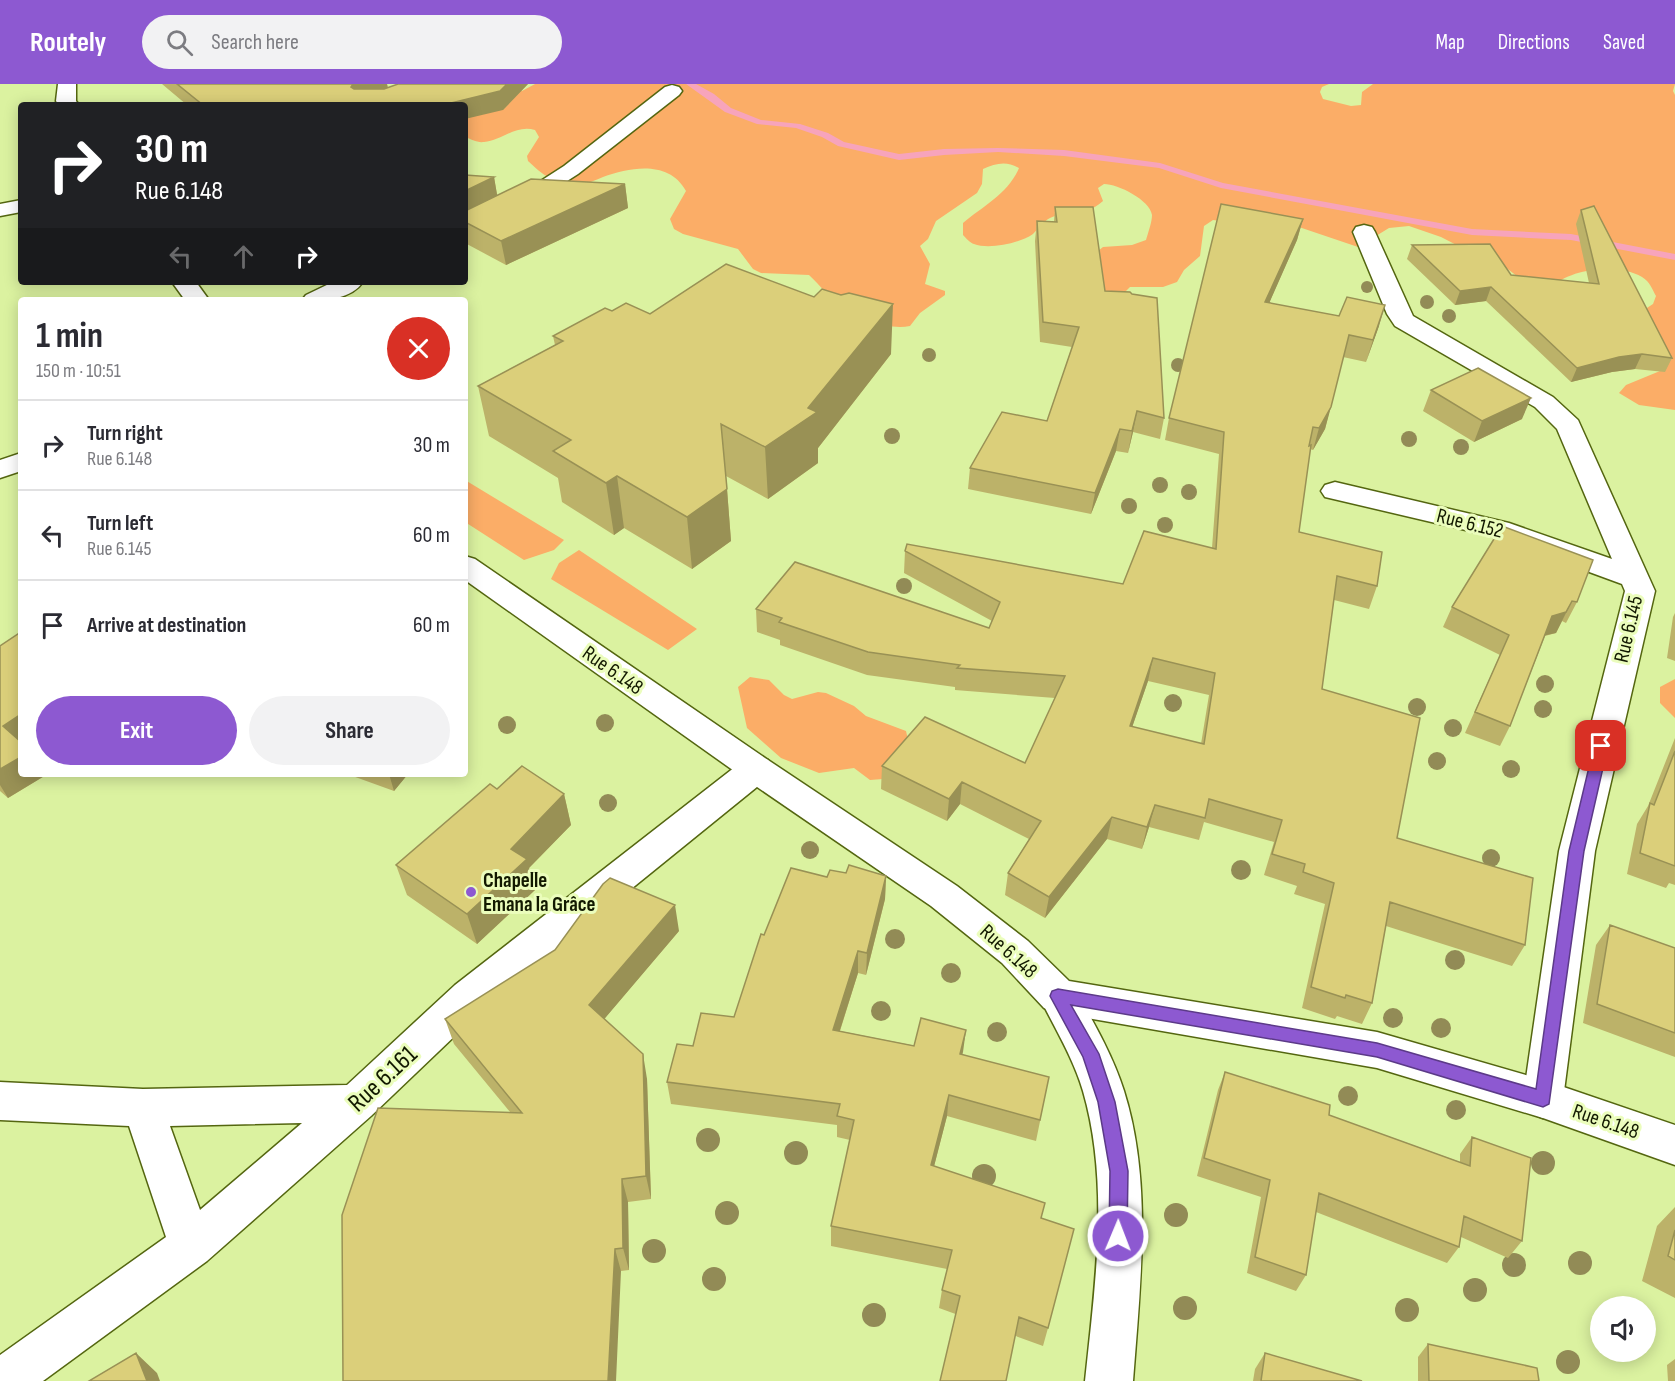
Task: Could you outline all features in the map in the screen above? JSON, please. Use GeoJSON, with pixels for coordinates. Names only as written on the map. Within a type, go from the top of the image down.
{"type":"FeatureCollection","features":[{"type":"Feature","properties":{"kind":"street"},"geometry":{"type":"LineString","coordinates":[[67,84],[67,102]]}},
{"type":"Feature","properties":{"kind":"street"},"geometry":{"type":"LineString","coordinates":[[468,226],[552,182],[672,91]]}},
{"type":"Feature","properties":{"kind":"street"},"geometry":{"type":"LineString","coordinates":[[0,210],[18,207]]}},
{"type":"Feature","properties":{"kind":"street","name":"Rue 6.145"},"geometry":{"type":"LineString","coordinates":[[1364,232],[1404,321],[1544,402],[1569,426],[1640,591],[1577,851],[1543,1099]]}},
{"type":"Feature","properties":{"kind":"street"},"geometry":{"type":"LineString","coordinates":[[320,297],[345,285]]}},
{"type":"Feature","properties":{"kind":"street"},"geometry":{"type":"LineString","coordinates":[[0,470],[18,462]]}},
{"type":"Feature","properties":{"kind":"street","name":"Rue 6.152"},"geometry":{"type":"LineString","coordinates":[[1335,491],[1499,529],[1636,578]]}},
{"type":"Feature","properties":{"kind":"street","name":"Rue 6.148"},"geometry":{"type":"LineString","coordinates":[[468,568],[756,769],[944,896],[1015,952],[1058,996],[1377,1050],[1543,1099],[1675,1145]]}},
{"type":"Feature","properties":{"kind":"street","name":"Rue 6.161"},"geometry":{"type":"LineString","coordinates":[[4,1381],[191,1246],[356,1103],[469,997],[756,769]]}},
{"type":"Feature","properties":{"kind":"street"},"geometry":{"type":"LineString","coordinates":[[1058,996],[1090,1054],[1107,1102],[1119,1171],[1116,1301],[1109,1381]]}},
{"type":"Feature","properties":{"kind":"street"},"geometry":{"type":"LineString","coordinates":[[0,1101],[142,1108],[356,1103]]}},
{"type":"Feature","properties":{"kind":"street"},"geometry":{"type":"LineString","coordinates":[[142,1108],[191,1246]]}},
{"type":"Feature","properties":{"kind":"shaded area"},"geometry":{"type":"Polygon","coordinates":[[[462,84],[522,91],[535,84],[1329,84],[1322,87],[1320,92],[1323,99],[1351,106],[1361,105],[1362,92],[1373,84],[1675,84],[1673,91],[1675,95],[1675,410],[1639,405],[1619,393],[1626,385],[1660,371],[1668,359],[1665,352],[1630,319],[1653,304],[1656,296],[1642,277],[1620,270],[1582,272],[1559,281],[1551,288],[1526,283],[1505,267],[1441,237],[1409,226],[1389,228],[1358,247],[1290,224],[1260,226],[1213,220],[1204,226],[1200,256],[1184,270],[1177,282],[1163,287],[1130,287],[1114,303],[1101,301],[1098,251],[1103,247],[1132,245],[1146,240],[1152,218],[1150,209],[1132,194],[1104,184],[1098,188],[1103,201],[1095,207],[1050,218],[1033,234],[1013,243],[980,246],[963,235],[963,223],[1002,192],[1019,168],[997,164],[983,169],[982,184],[977,193],[936,221],[928,239],[920,246],[930,264],[925,284],[945,291],[945,295],[920,313],[910,326],[893,327],[875,323],[843,308],[809,275],[761,273],[753,269],[738,249],[683,234],[674,229],[670,219],[686,191],[670,174],[660,170],[637,169],[614,173],[582,185],[562,183],[544,175],[528,161],[527,156],[539,137],[535,130],[521,129],[490,141],[479,142],[468,138],[468,102],[421,102],[462,84]]]}},
{"type":"Feature","properties":{"kind":"shaded area"},"geometry":{"type":"Polygon","coordinates":[[[468,482],[564,540],[554,550],[524,560],[468,524],[468,482]]]}},
{"type":"Feature","properties":{"kind":"shaded area"},"geometry":{"type":"Polygon","coordinates":[[[579,550],[697,629],[668,650],[551,579],[559,563],[579,550]]]}},
{"type":"Feature","properties":{"kind":"shaded area"},"geometry":{"type":"Polygon","coordinates":[[[750,677],[769,680],[784,695],[792,699],[818,692],[826,693],[854,706],[866,716],[906,731],[909,744],[883,779],[870,780],[854,768],[819,773],[781,758],[747,728],[738,687],[750,677]]]}},
{"type":"Feature","properties":{"kind":"shaded area"},"geometry":{"type":"Polygon","coordinates":[[[1675,679],[1675,718],[1660,703],[1660,687],[1675,679]]]}},
{"type":"Feature","properties":{"kind":"building"},"geometry":{"type":"Polygon","coordinates":[[[177,84],[353,84],[351,87],[354,89],[384,89],[398,84],[507,84],[500,91],[455,102],[199,102],[177,84]]]}},
{"type":"Feature","properties":{"kind":"building"},"geometry":{"type":"Polygon","coordinates":[[[468,175],[494,177],[468,190],[468,175]]]}},
{"type":"Feature","properties":{"kind":"building"},"geometry":{"type":"Polygon","coordinates":[[[531,179],[625,184],[501,241],[468,224],[468,210],[531,179]]]}},
{"type":"Feature","properties":{"kind":"building"},"geometry":{"type":"Polygon","coordinates":[[[1221,204],[1303,219],[1265,302],[1339,316],[1347,297],[1385,305],[1373,340],[1349,335],[1331,407],[1319,428],[1313,427],[1309,446],[1311,445],[1299,532],[1382,552],[1377,586],[1337,576],[1322,689],[1420,718],[1397,838],[1533,878],[1525,945],[1390,902],[1372,1003],[1346,995],[1345,998],[1311,987],[1334,883],[1303,872],[1305,864],[1272,854],[1282,820],[1209,799],[1205,818],[1155,805],[1147,827],[1112,817],[1049,897],[1008,873],[1041,821],[962,782],[949,799],[882,766],[925,717],[1025,763],[1065,676],[957,668],[960,665],[868,652],[779,622],[782,618],[756,609],[795,562],[989,628],[1000,602],[905,551],[907,544],[1123,584],[1144,531],[1216,549],[1224,432],[1169,418],[1221,204]],[[1153,658],[1130,726],[1204,744],[1215,673],[1153,658]]]}},
{"type":"Feature","properties":{"kind":"building"},"geometry":{"type":"Polygon","coordinates":[[[1594,206],[1672,358],[1642,354],[1619,357],[1577,368],[1491,287],[1460,291],[1412,245],[1490,244],[1511,275],[1599,284],[1581,210],[1594,206]]]}},
{"type":"Feature","properties":{"kind":"building"},"geometry":{"type":"Polygon","coordinates":[[[1055,207],[1093,207],[1105,291],[1130,292],[1157,298],[1164,418],[1137,411],[1132,431],[1120,429],[1095,493],[970,468],[1002,412],[1047,421],[1079,327],[1043,322],[1037,221],[1057,222],[1055,207]]]}},
{"type":"Feature","properties":{"kind":"building"},"geometry":{"type":"Polygon","coordinates":[[[726,264],[814,297],[822,289],[841,295],[849,293],[893,304],[808,408],[817,412],[765,447],[721,424],[727,489],[687,517],[617,476],[606,483],[553,451],[571,440],[478,386],[563,341],[553,336],[605,308],[612,311],[626,303],[650,314],[726,264]]]}},
{"type":"Feature","properties":{"kind":"building"},"geometry":{"type":"Polygon","coordinates":[[[1478,368],[1531,398],[1482,421],[1431,390],[1478,368]]]}},
{"type":"Feature","properties":{"kind":"building"},"geometry":{"type":"Polygon","coordinates":[[[1502,526],[1593,560],[1577,602],[1572,601],[1566,612],[1552,616],[1510,726],[1475,712],[1509,635],[1452,607],[1502,526]]]}},
{"type":"Feature","properties":{"kind":"building"},"geometry":{"type":"Polygon","coordinates":[[[18,634],[18,716],[3,726],[18,739],[18,759],[0,769],[0,646],[18,634]]]}},
{"type":"Feature","properties":{"kind":"building"},"geometry":{"type":"Polygon","coordinates":[[[1675,751],[1675,866],[1640,853],[1650,803],[1654,805],[1675,751]]]}},
{"type":"Feature","properties":{"kind":"building"},"geometry":{"type":"Polygon","coordinates":[[[522,766],[564,794],[511,849],[527,859],[467,914],[396,865],[490,784],[497,789],[522,766]]]}},
{"type":"Feature","properties":{"kind":"building"},"geometry":{"type":"Polygon","coordinates":[[[849,865],[886,876],[867,953],[858,951],[833,1030],[914,1046],[921,1018],[966,1030],[960,1054],[1049,1077],[1040,1120],[949,1095],[931,1165],[1045,1203],[1041,1218],[1074,1229],[1048,1328],[1019,1317],[1006,1381],[940,1381],[960,1296],[942,1290],[952,1250],[831,1226],[854,1120],[837,1116],[840,1104],[667,1082],[677,1044],[693,1046],[701,1013],[734,1017],[761,934],[764,935],[791,868],[827,877],[830,870],[846,873],[849,865]]]}},
{"type":"Feature","properties":{"kind":"building"},"geometry":{"type":"Polygon","coordinates":[[[610,878],[675,905],[589,1005],[643,1054],[646,1176],[622,1179],[623,1248],[615,1249],[608,1381],[343,1381],[342,1215],[378,1108],[522,1113],[445,1019],[555,950],[603,884],[610,878]]]}},
{"type":"Feature","properties":{"kind":"building"},"geometry":{"type":"Polygon","coordinates":[[[1610,925],[1675,948],[1675,1033],[1597,1004],[1610,925]]]}},
{"type":"Feature","properties":{"kind":"building"},"geometry":{"type":"Polygon","coordinates":[[[1225,1072],[1330,1105],[1329,1115],[1470,1166],[1472,1137],[1531,1158],[1522,1241],[1464,1216],[1459,1247],[1319,1193],[1306,1275],[1255,1257],[1270,1180],[1204,1158],[1225,1072]]]}},
{"type":"Feature","properties":{"kind":"building"},"geometry":{"type":"Polygon","coordinates":[[[1675,1230],[1675,1260],[1668,1256],[1675,1230]]]}},
{"type":"Feature","properties":{"kind":"building"},"geometry":{"type":"Polygon","coordinates":[[[1428,1344],[1537,1368],[1539,1381],[1429,1381],[1428,1344]]]}},
{"type":"Feature","properties":{"kind":"building"},"geometry":{"type":"Polygon","coordinates":[[[136,1353],[147,1381],[89,1381],[136,1353]]]}},
{"type":"Feature","properties":{"kind":"building"},"geometry":{"type":"Polygon","coordinates":[[[1265,1353],[1362,1381],[1261,1381],[1265,1353]]]}},
{"type":"Feature","properties":{"kind":"waterway"},"geometry":{"type":"LineString","coordinates":[[690,84],[711,96],[728,110],[760,122],[797,126],[825,135],[841,144],[899,157],[944,152],[998,150],[1064,153],[1160,166],[1221,185],[1472,232],[1571,237],[1675,257]]}},
{"type":"Feature","properties":{"kind":"place","name":"Chapelle Emana la Grâce"},"geometry":{"type":"Point","coordinates":[471,892]}},
{"type":"Feature","properties":{"kind":"route"},"geometry":{"type":"LineString","coordinates":[[1118,1236],[1119,1171],[1107,1102],[1090,1054],[1058,996],[1377,1050],[1543,1099],[1577,851],[1601,746]]}}]}
